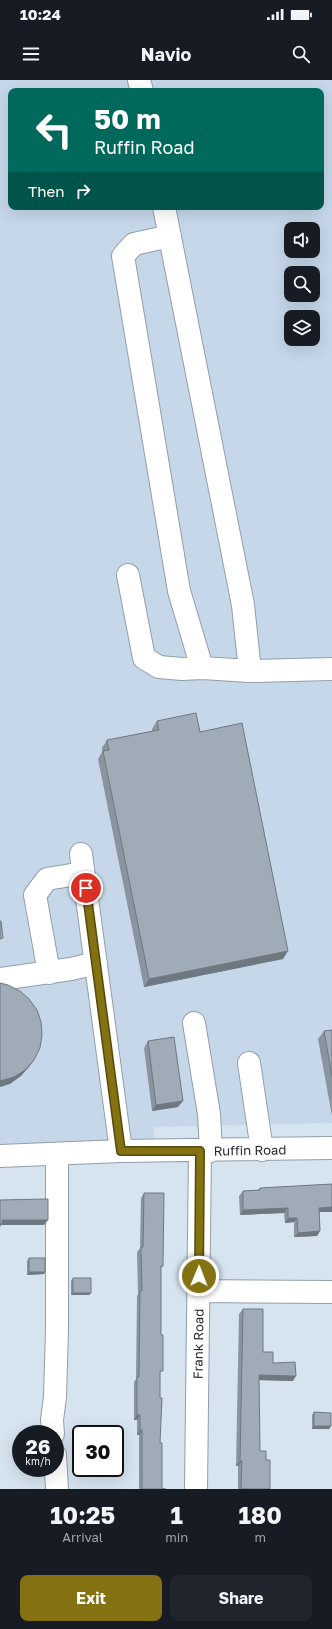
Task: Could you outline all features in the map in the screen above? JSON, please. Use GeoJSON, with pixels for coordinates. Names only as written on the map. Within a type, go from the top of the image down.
{"type":"FeatureCollection","features":[{"type":"Feature","properties":{"kind":"street"},"geometry":{"type":"LineString","coordinates":[[165,210],[243,606],[250,671]]}},
{"type":"Feature","properties":{"kind":"street"},"geometry":{"type":"LineString","coordinates":[[170,236],[134,244],[123,256],[179,591],[202,668]]}},
{"type":"Feature","properties":{"kind":"street"},"geometry":{"type":"LineString","coordinates":[[128,575],[144,658],[159,667],[250,671],[332,669]]}},
{"type":"Feature","properties":{"kind":"street"},"geometry":{"type":"LineString","coordinates":[[49,973],[35,895],[47,879],[82,864],[121,1151]]}},
{"type":"Feature","properties":{"kind":"street"},"geometry":{"type":"LineString","coordinates":[[0,979],[49,973],[96,963]]}},
{"type":"Feature","properties":{"kind":"street","name":"Frank Road"},"geometry":{"type":"LineString","coordinates":[[194,1023],[209,1114],[198,1291],[196,1489]]}},
{"type":"Feature","properties":{"kind":"street"},"geometry":{"type":"LineString","coordinates":[[249,1063],[262,1150]]}},
{"type":"Feature","properties":{"kind":"street","name":"Ruffin Road"},"geometry":{"type":"LineString","coordinates":[[0,1156],[121,1151],[206,1151],[332,1148]]}},
{"type":"Feature","properties":{"kind":"street"},"geometry":{"type":"LineString","coordinates":[[52,1425],[55,1397],[57,1154]]}},
{"type":"Feature","properties":{"kind":"street"},"geometry":{"type":"LineString","coordinates":[[198,1291],[332,1292]]}},
{"type":"Feature","properties":{"kind":"street"},"geometry":{"type":"LineString","coordinates":[[56,1477],[56,1489]]}},
{"type":"Feature","properties":{"kind":"shaded area"},"geometry":{"type":"Polygon","coordinates":[[[0,80],[332,80],[332,1123],[153,1127],[156,1145],[0,1151],[0,80]]]}},
{"type":"Feature","properties":{"kind":"building"},"geometry":{"type":"Polygon","coordinates":[[[196,713],[200,732],[242,723],[288,951],[149,979],[103,751],[109,750],[107,740],[159,730],[157,721],[196,713]]]}},
{"type":"Feature","properties":{"kind":"building"},"geometry":{"type":"Polygon","coordinates":[[[0,921],[3,938],[0,939],[0,921]]]}},
{"type":"Feature","properties":{"kind":"building"},"geometry":{"type":"Polygon","coordinates":[[[0,983],[20,991],[29,999],[37,1010],[41,1022],[42,1035],[40,1048],[34,1060],[25,1070],[14,1077],[0,1081],[0,983]]]}},
{"type":"Feature","properties":{"kind":"building"},"geometry":{"type":"Polygon","coordinates":[[[332,1030],[332,1076],[324,1031],[332,1030]]]}},
{"type":"Feature","properties":{"kind":"building"},"geometry":{"type":"Polygon","coordinates":[[[174,1037],[183,1101],[156,1105],[148,1041],[174,1037]]]}},
{"type":"Feature","properties":{"kind":"building"},"geometry":{"type":"Polygon","coordinates":[[[332,1184],[332,1207],[319,1208],[320,1231],[298,1233],[297,1218],[288,1218],[288,1208],[243,1210],[243,1191],[260,1190],[260,1188],[332,1184]]]}},
{"type":"Feature","properties":{"kind":"building"},"geometry":{"type":"Polygon","coordinates":[[[144,1193],[164,1193],[163,1266],[161,1266],[161,1335],[163,1335],[163,1371],[160,1371],[160,1398],[162,1398],[160,1443],[162,1443],[162,1489],[142,1489],[142,1430],[140,1430],[140,1415],[137,1415],[140,1291],[142,1291],[141,1247],[143,1247],[144,1193]]]}},
{"type":"Feature","properties":{"kind":"building"},"geometry":{"type":"Polygon","coordinates":[[[48,1199],[48,1220],[2,1220],[2,1224],[0,1224],[0,1200],[48,1199]]]}},
{"type":"Feature","properties":{"kind":"building"},"geometry":{"type":"Polygon","coordinates":[[[29,1258],[45,1258],[45,1272],[29,1272],[29,1258]]]}},
{"type":"Feature","properties":{"kind":"building"},"geometry":{"type":"Polygon","coordinates":[[[73,1278],[91,1278],[91,1293],[73,1293],[73,1278]]]}},
{"type":"Feature","properties":{"kind":"building"},"geometry":{"type":"Polygon","coordinates":[[[243,1309],[263,1309],[263,1352],[273,1352],[273,1363],[295,1362],[296,1376],[259,1375],[260,1451],[266,1451],[266,1460],[270,1460],[270,1489],[241,1489],[242,1461],[240,1461],[243,1309]]]}},
{"type":"Feature","properties":{"kind":"building"},"geometry":{"type":"Polygon","coordinates":[[[314,1412],[331,1413],[331,1426],[314,1426],[314,1412]]]}},
{"type":"Feature","properties":{"kind":"route"},"geometry":{"type":"LineString","coordinates":[[86,888],[121,1151],[200,1151],[199,1276]]}}]}
